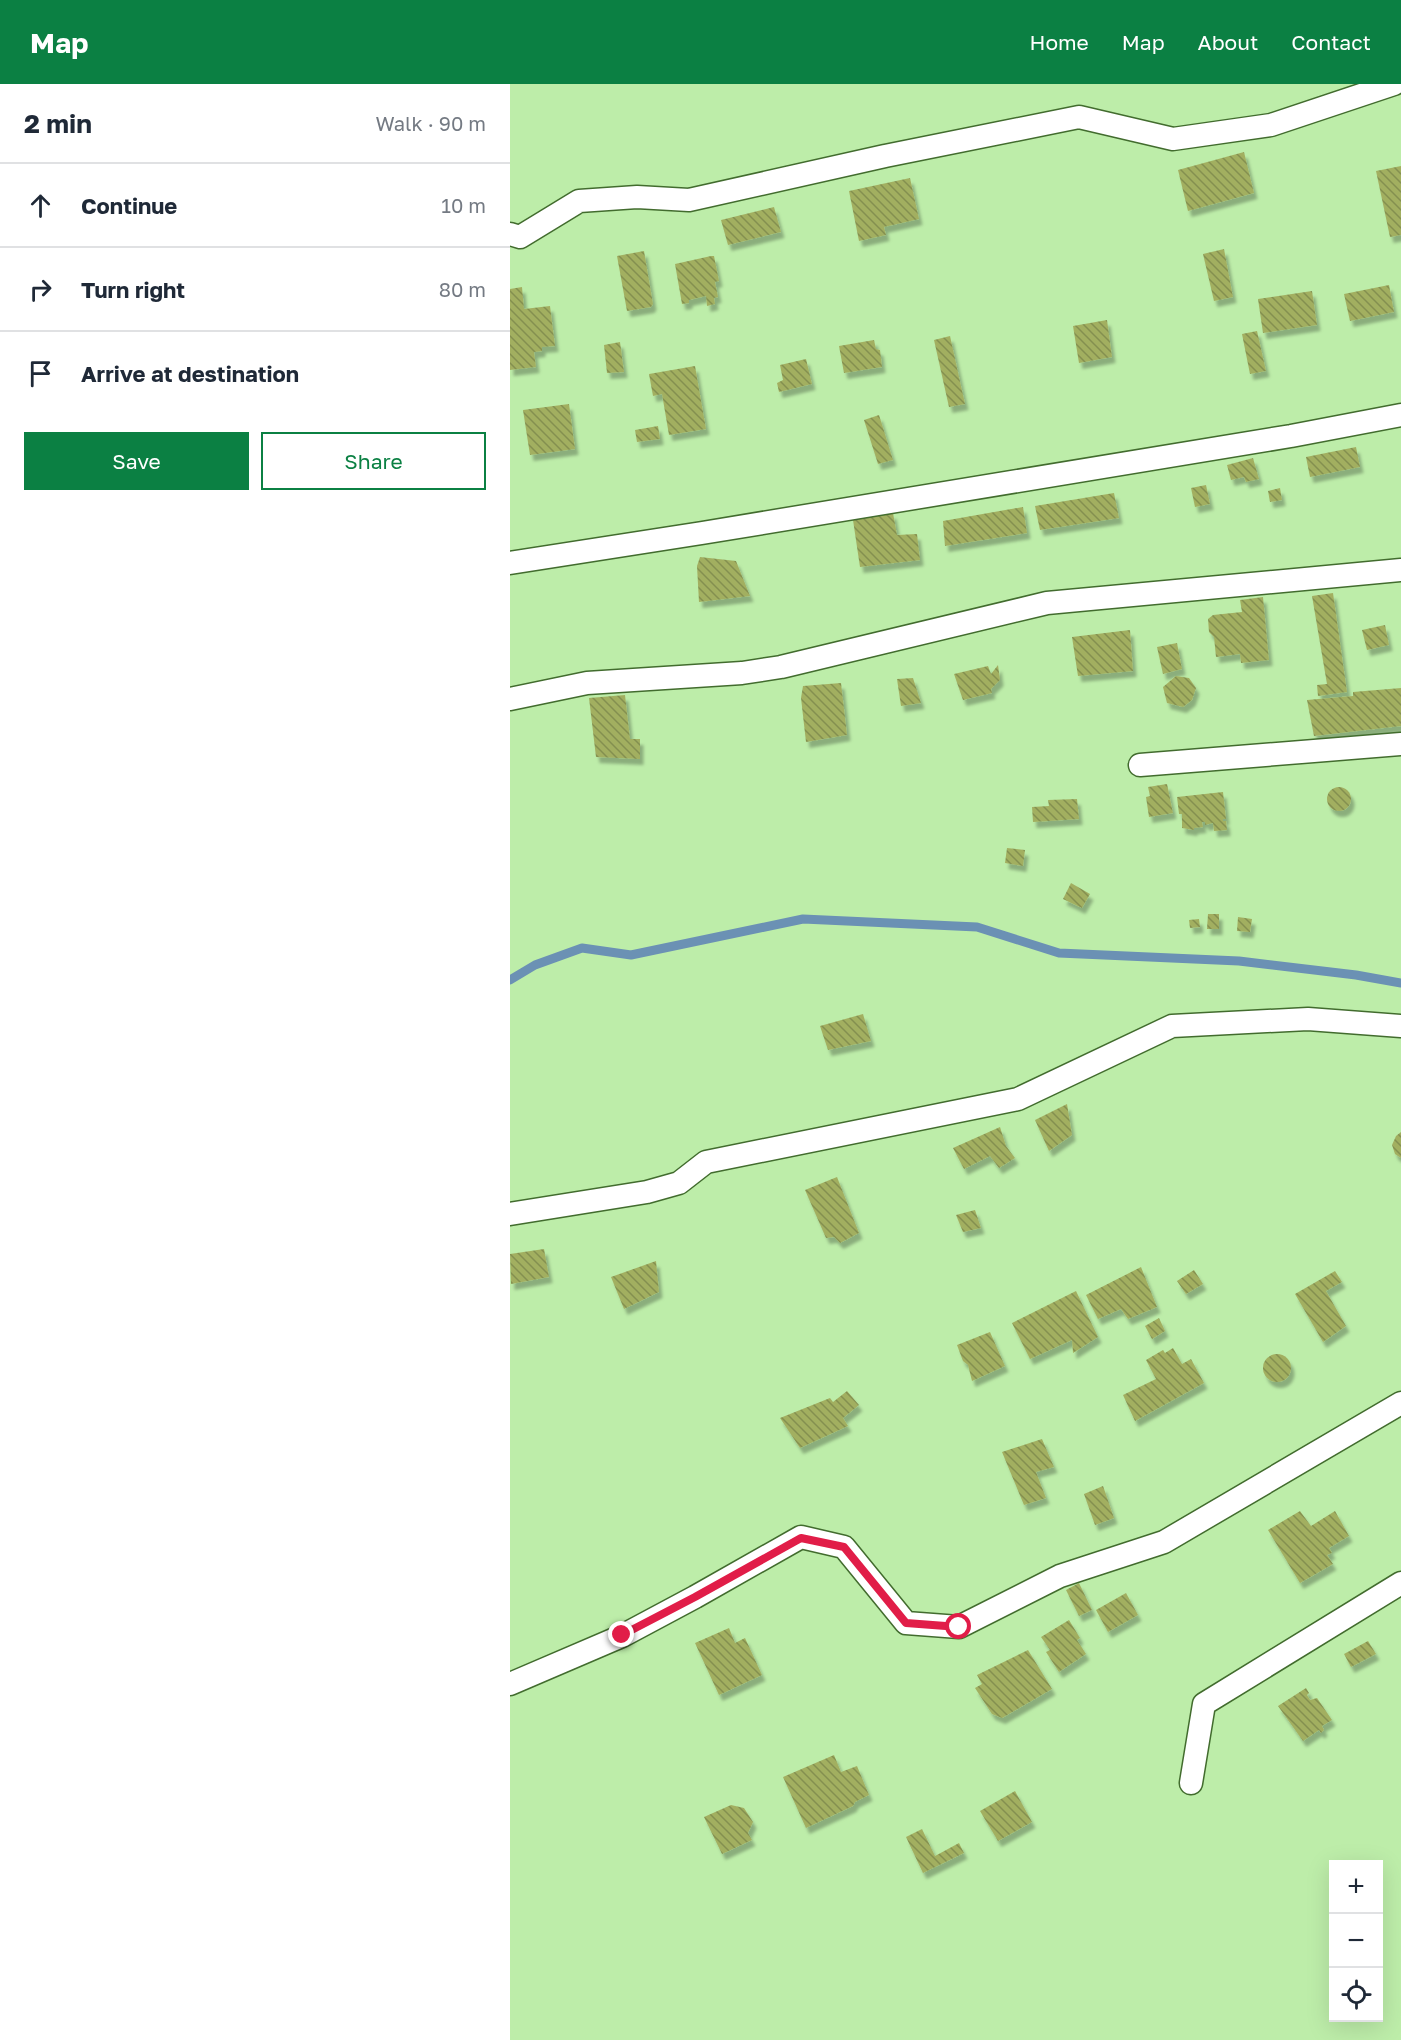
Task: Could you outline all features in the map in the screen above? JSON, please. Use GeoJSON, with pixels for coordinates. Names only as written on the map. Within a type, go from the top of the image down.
{"type":"FeatureCollection","features":[{"type":"Feature","properties":{"kind":"street"},"geometry":{"type":"LineString","coordinates":[[510,234],[520,237],[579,201],[637,197],[689,200],[885,156],[1079,117],[1173,139],[1271,125],[1394,84]]}},
{"type":"Feature","properties":{"kind":"street"},"geometry":{"type":"LineString","coordinates":[[510,563],[1280,438],[1401,415]]}},
{"type":"Feature","properties":{"kind":"street"},"geometry":{"type":"LineString","coordinates":[[510,699],[587,683],[742,673],[781,667],[1047,603],[1401,570]]}},
{"type":"Feature","properties":{"kind":"street"},"geometry":{"type":"LineString","coordinates":[[1140,765],[1401,744]]}},
{"type":"Feature","properties":{"kind":"street"},"geometry":{"type":"LineString","coordinates":[[510,1214],[647,1192],[679,1183],[706,1162],[1018,1099],[1172,1026],[1308,1019],[1401,1026]]}},
{"type":"Feature","properties":{"kind":"street"},"geometry":{"type":"LineString","coordinates":[[510,1684],[622,1635],[801,1538],[844,1547],[906,1623],[959,1627],[1060,1576],[1164,1542],[1401,1403]]}},
{"type":"Feature","properties":{"kind":"street"},"geometry":{"type":"LineString","coordinates":[[1191,1783],[1204,1704],[1401,1583]]}},
{"type":"Feature","properties":{"kind":"building"},"geometry":{"type":"Polygon","coordinates":[[[1244,152],[1254,193],[1188,211],[1178,170],[1244,152]]]}},
{"type":"Feature","properties":{"kind":"building"},"geometry":{"type":"Polygon","coordinates":[[[1401,166],[1401,235],[1390,237],[1376,171],[1401,166]]]}},
{"type":"Feature","properties":{"kind":"building"},"geometry":{"type":"Polygon","coordinates":[[[910,178],[919,219],[884,227],[886,235],[859,241],[849,191],[910,178]]]}},
{"type":"Feature","properties":{"kind":"building"},"geometry":{"type":"Polygon","coordinates":[[[774,207],[781,232],[728,245],[721,220],[774,207]]]}},
{"type":"Feature","properties":{"kind":"building"},"geometry":{"type":"Polygon","coordinates":[[[1224,249],[1233,297],[1214,301],[1203,254],[1224,249]]]}},
{"type":"Feature","properties":{"kind":"building"},"geometry":{"type":"Polygon","coordinates":[[[644,251],[653,304],[651,307],[627,311],[617,256],[644,251]]]}},
{"type":"Feature","properties":{"kind":"building"},"geometry":{"type":"Polygon","coordinates":[[[714,256],[719,281],[715,282],[718,297],[714,298],[715,304],[707,306],[706,296],[682,304],[675,264],[714,256]]]}},
{"type":"Feature","properties":{"kind":"building"},"geometry":{"type":"Polygon","coordinates":[[[1389,285],[1394,312],[1350,321],[1344,294],[1389,285]]]}},
{"type":"Feature","properties":{"kind":"building"},"geometry":{"type":"Polygon","coordinates":[[[522,287],[524,309],[550,306],[555,346],[542,347],[542,351],[534,352],[536,367],[510,370],[510,289],[522,287]]]}},
{"type":"Feature","properties":{"kind":"building"},"geometry":{"type":"Polygon","coordinates":[[[1312,291],[1317,325],[1263,333],[1258,299],[1312,291]]]}},
{"type":"Feature","properties":{"kind":"building"},"geometry":{"type":"Polygon","coordinates":[[[1107,320],[1112,357],[1079,363],[1073,326],[1107,320]]]}},
{"type":"Feature","properties":{"kind":"building"},"geometry":{"type":"Polygon","coordinates":[[[1257,331],[1266,371],[1250,374],[1242,334],[1257,331]]]}},
{"type":"Feature","properties":{"kind":"building"},"geometry":{"type":"Polygon","coordinates":[[[950,336],[965,404],[949,407],[934,340],[950,336]]]}},
{"type":"Feature","properties":{"kind":"building"},"geometry":{"type":"Polygon","coordinates":[[[874,340],[876,349],[880,350],[882,367],[844,373],[839,346],[874,340]]]}},
{"type":"Feature","properties":{"kind":"building"},"geometry":{"type":"Polygon","coordinates":[[[620,342],[624,372],[607,373],[604,345],[620,342]]]}},
{"type":"Feature","properties":{"kind":"building"},"geometry":{"type":"Polygon","coordinates":[[[806,359],[812,384],[779,392],[777,383],[783,380],[780,365],[806,359]]]}},
{"type":"Feature","properties":{"kind":"building"},"geometry":{"type":"Polygon","coordinates":[[[695,366],[706,429],[669,435],[662,394],[653,396],[649,374],[695,366]]]}},
{"type":"Feature","properties":{"kind":"building"},"geometry":{"type":"Polygon","coordinates":[[[569,404],[575,449],[530,455],[523,410],[569,404]]]}},
{"type":"Feature","properties":{"kind":"building"},"geometry":{"type":"Polygon","coordinates":[[[879,415],[893,460],[878,464],[864,420],[879,415]]]}},
{"type":"Feature","properties":{"kind":"building"},"geometry":{"type":"Polygon","coordinates":[[[658,426],[660,439],[637,442],[635,430],[658,426]]]}},
{"type":"Feature","properties":{"kind":"building"},"geometry":{"type":"Polygon","coordinates":[[[1356,447],[1360,467],[1310,477],[1306,457],[1356,447]]]}},
{"type":"Feature","properties":{"kind":"building"},"geometry":{"type":"Polygon","coordinates":[[[1253,458],[1259,479],[1246,482],[1244,477],[1231,480],[1227,465],[1253,458]]]}},
{"type":"Feature","properties":{"kind":"building"},"geometry":{"type":"Polygon","coordinates":[[[1206,485],[1210,504],[1195,507],[1191,488],[1206,485]]]}},
{"type":"Feature","properties":{"kind":"building"},"geometry":{"type":"Polygon","coordinates":[[[1280,488],[1282,500],[1270,502],[1268,491],[1280,488]]]}},
{"type":"Feature","properties":{"kind":"building"},"geometry":{"type":"Polygon","coordinates":[[[1114,493],[1119,518],[1040,530],[1035,506],[1114,493]]]}},
{"type":"Feature","properties":{"kind":"building"},"geometry":{"type":"Polygon","coordinates":[[[1023,507],[1027,533],[945,546],[943,521],[1023,507]]]}},
{"type":"Feature","properties":{"kind":"building"},"geometry":{"type":"Polygon","coordinates":[[[893,513],[897,535],[917,534],[920,560],[860,567],[853,520],[893,513]]]}},
{"type":"Feature","properties":{"kind":"building"},"geometry":{"type":"Polygon","coordinates":[[[700,557],[736,561],[750,596],[699,602],[697,566],[700,557]]]}},
{"type":"Feature","properties":{"kind":"building"},"geometry":{"type":"Polygon","coordinates":[[[1333,593],[1347,692],[1318,696],[1317,685],[1327,684],[1312,596],[1333,593]]]}},
{"type":"Feature","properties":{"kind":"building"},"geometry":{"type":"Polygon","coordinates":[[[1263,597],[1269,660],[1241,663],[1240,654],[1216,657],[1214,637],[1209,632],[1208,619],[1213,615],[1242,612],[1240,600],[1263,597]]]}},
{"type":"Feature","properties":{"kind":"building"},"geometry":{"type":"Polygon","coordinates":[[[1385,625],[1389,645],[1367,650],[1362,630],[1385,625]]]}},
{"type":"Feature","properties":{"kind":"building"},"geometry":{"type":"Polygon","coordinates":[[[1130,630],[1133,671],[1078,676],[1072,637],[1130,630]]]}},
{"type":"Feature","properties":{"kind":"building"},"geometry":{"type":"Polygon","coordinates":[[[1177,643],[1182,669],[1163,674],[1157,647],[1177,643]]]}},
{"type":"Feature","properties":{"kind":"building"},"geometry":{"type":"Polygon","coordinates":[[[998,665],[1000,680],[991,689],[992,693],[963,700],[954,674],[988,666],[991,674],[998,665]]]}},
{"type":"Feature","properties":{"kind":"building"},"geometry":{"type":"Polygon","coordinates":[[[1176,676],[1189,678],[1196,688],[1192,700],[1183,707],[1167,703],[1163,687],[1176,676]]]}},
{"type":"Feature","properties":{"kind":"building"},"geometry":{"type":"Polygon","coordinates":[[[913,678],[921,703],[901,706],[897,679],[913,678]]]}},
{"type":"Feature","properties":{"kind":"building"},"geometry":{"type":"Polygon","coordinates":[[[841,683],[847,735],[806,742],[801,698],[803,686],[841,683]]]}},
{"type":"Feature","properties":{"kind":"building"},"geometry":{"type":"Polygon","coordinates":[[[1401,688],[1401,726],[1314,736],[1307,700],[1353,696],[1353,692],[1401,688]]]}},
{"type":"Feature","properties":{"kind":"building"},"geometry":{"type":"Polygon","coordinates":[[[625,695],[630,739],[640,739],[640,759],[596,757],[589,698],[625,695]]]}},
{"type":"Feature","properties":{"kind":"building"},"geometry":{"type":"Polygon","coordinates":[[[1167,784],[1173,813],[1149,817],[1146,797],[1150,796],[1148,787],[1167,784]]]}},
{"type":"Feature","properties":{"kind":"building"},"geometry":{"type":"Polygon","coordinates":[[[1339,787],[1348,790],[1351,799],[1348,808],[1339,811],[1330,808],[1327,799],[1330,790],[1339,787]]]}},
{"type":"Feature","properties":{"kind":"building"},"geometry":{"type":"Polygon","coordinates":[[[1223,792],[1226,819],[1223,821],[1226,821],[1227,830],[1214,831],[1213,823],[1205,825],[1205,822],[1202,822],[1203,827],[1194,828],[1194,830],[1182,828],[1182,814],[1179,814],[1177,797],[1223,792]]]}},
{"type":"Feature","properties":{"kind":"building"},"geometry":{"type":"Polygon","coordinates":[[[1077,799],[1079,819],[1033,822],[1032,807],[1049,806],[1048,800],[1077,799]]]}},
{"type":"Feature","properties":{"kind":"building"},"geometry":{"type":"Polygon","coordinates":[[[1007,848],[1025,850],[1023,866],[1005,863],[1007,848]]]}},
{"type":"Feature","properties":{"kind":"building"},"geometry":{"type":"Polygon","coordinates":[[[1071,883],[1090,894],[1082,908],[1063,899],[1071,883]]]}},
{"type":"Feature","properties":{"kind":"building"},"geometry":{"type":"Polygon","coordinates":[[[1208,914],[1219,914],[1219,929],[1207,929],[1208,914]]]}},
{"type":"Feature","properties":{"kind":"building"},"geometry":{"type":"Polygon","coordinates":[[[1238,917],[1252,919],[1250,932],[1237,931],[1238,917]]]}},
{"type":"Feature","properties":{"kind":"building"},"geometry":{"type":"Polygon","coordinates":[[[1199,919],[1200,927],[1190,928],[1189,920],[1199,919]]]}},
{"type":"Feature","properties":{"kind":"building"},"geometry":{"type":"Polygon","coordinates":[[[863,1014],[871,1041],[828,1050],[820,1026],[863,1014]]]}},
{"type":"Feature","properties":{"kind":"building"},"geometry":{"type":"Polygon","coordinates":[[[1067,1104],[1072,1135],[1049,1151],[1035,1120],[1067,1104]]]}},
{"type":"Feature","properties":{"kind":"building"},"geometry":{"type":"Polygon","coordinates":[[[1000,1127],[1006,1146],[1015,1158],[999,1168],[990,1156],[964,1169],[953,1148],[1000,1127]]]}},
{"type":"Feature","properties":{"kind":"building"},"geometry":{"type":"Polygon","coordinates":[[[1401,1132],[1401,1158],[1395,1154],[1392,1145],[1396,1136],[1401,1132]]]}},
{"type":"Feature","properties":{"kind":"building"},"geometry":{"type":"Polygon","coordinates":[[[837,1177],[859,1233],[840,1243],[834,1237],[826,1238],[805,1190],[837,1177]]]}},
{"type":"Feature","properties":{"kind":"building"},"geometry":{"type":"Polygon","coordinates":[[[975,1210],[981,1228],[963,1232],[956,1215],[975,1210]]]}},
{"type":"Feature","properties":{"kind":"building"},"geometry":{"type":"Polygon","coordinates":[[[544,1249],[549,1277],[511,1284],[510,1254],[544,1249]]]}},
{"type":"Feature","properties":{"kind":"building"},"geometry":{"type":"Polygon","coordinates":[[[656,1261],[659,1292],[624,1309],[611,1277],[656,1261]]]}},
{"type":"Feature","properties":{"kind":"building"},"geometry":{"type":"Polygon","coordinates":[[[1141,1267],[1157,1307],[1128,1319],[1121,1309],[1098,1319],[1086,1295],[1141,1267]]]}},
{"type":"Feature","properties":{"kind":"building"},"geometry":{"type":"Polygon","coordinates":[[[1194,1270],[1203,1284],[1186,1294],[1177,1281],[1194,1270]]]}},
{"type":"Feature","properties":{"kind":"building"},"geometry":{"type":"Polygon","coordinates":[[[1335,1271],[1342,1282],[1326,1291],[1346,1326],[1323,1342],[1295,1294],[1335,1271]]]}},
{"type":"Feature","properties":{"kind":"building"},"geometry":{"type":"Polygon","coordinates":[[[1076,1291],[1098,1337],[1073,1353],[1072,1340],[1030,1359],[1012,1323],[1076,1291]]]}},
{"type":"Feature","properties":{"kind":"building"},"geometry":{"type":"Polygon","coordinates":[[[1159,1318],[1165,1331],[1152,1339],[1145,1326],[1159,1318]]]}},
{"type":"Feature","properties":{"kind":"building"},"geometry":{"type":"Polygon","coordinates":[[[990,1332],[1005,1366],[972,1381],[968,1365],[963,1361],[957,1345],[990,1332]]]}},
{"type":"Feature","properties":{"kind":"building"},"geometry":{"type":"Polygon","coordinates":[[[1173,1348],[1182,1364],[1191,1359],[1204,1383],[1135,1421],[1123,1395],[1156,1379],[1146,1360],[1163,1350],[1165,1353],[1173,1348]]]}},
{"type":"Feature","properties":{"kind":"building"},"geometry":{"type":"Polygon","coordinates":[[[1277,1354],[1287,1358],[1291,1368],[1287,1378],[1277,1382],[1267,1378],[1263,1368],[1267,1358],[1277,1354]]]}},
{"type":"Feature","properties":{"kind":"building"},"geometry":{"type":"Polygon","coordinates":[[[847,1391],[859,1405],[843,1418],[848,1426],[800,1448],[780,1418],[830,1398],[833,1402],[847,1391]]]}},
{"type":"Feature","properties":{"kind":"building"},"geometry":{"type":"Polygon","coordinates":[[[1042,1439],[1054,1467],[1036,1472],[1046,1498],[1024,1505],[1002,1452],[1042,1439]]]}},
{"type":"Feature","properties":{"kind":"building"},"geometry":{"type":"Polygon","coordinates":[[[1103,1486],[1114,1518],[1095,1525],[1084,1494],[1103,1486]]]}},
{"type":"Feature","properties":{"kind":"building"},"geometry":{"type":"Polygon","coordinates":[[[1300,1511],[1311,1526],[1335,1511],[1349,1536],[1329,1548],[1332,1553],[1327,1555],[1333,1564],[1300,1583],[1268,1530],[1300,1511]]]}},
{"type":"Feature","properties":{"kind":"building"},"geometry":{"type":"Polygon","coordinates":[[[1079,1583],[1092,1610],[1079,1616],[1066,1590],[1079,1583]]]}},
{"type":"Feature","properties":{"kind":"building"},"geometry":{"type":"Polygon","coordinates":[[[1126,1593],[1138,1615],[1108,1632],[1096,1610],[1126,1593]]]}},
{"type":"Feature","properties":{"kind":"building"},"geometry":{"type":"Polygon","coordinates":[[[1069,1620],[1086,1654],[1059,1672],[1046,1652],[1050,1650],[1041,1637],[1069,1620]]]}},
{"type":"Feature","properties":{"kind":"building"},"geometry":{"type":"Polygon","coordinates":[[[729,1628],[735,1643],[745,1638],[762,1675],[719,1695],[695,1643],[729,1628]]]}},
{"type":"Feature","properties":{"kind":"building"},"geometry":{"type":"Polygon","coordinates":[[[1368,1641],[1376,1654],[1351,1667],[1344,1654],[1368,1641]]]}},
{"type":"Feature","properties":{"kind":"building"},"geometry":{"type":"Polygon","coordinates":[[[1028,1650],[1052,1689],[1002,1718],[992,1714],[975,1688],[982,1684],[977,1675],[1028,1650]]]}},
{"type":"Feature","properties":{"kind":"building"},"geometry":{"type":"Polygon","coordinates":[[[1306,1688],[1310,1700],[1317,1698],[1332,1720],[1322,1726],[1324,1730],[1321,1733],[1319,1730],[1303,1741],[1278,1706],[1306,1688]]]}},
{"type":"Feature","properties":{"kind":"building"},"geometry":{"type":"Polygon","coordinates":[[[834,1755],[841,1772],[857,1766],[869,1795],[855,1802],[853,1806],[806,1828],[783,1777],[834,1755]]]}},
{"type":"Feature","properties":{"kind":"building"},"geometry":{"type":"Polygon","coordinates":[[[1015,1791],[1032,1822],[998,1841],[980,1811],[1015,1791]]]}},
{"type":"Feature","properties":{"kind":"building"},"geometry":{"type":"Polygon","coordinates":[[[731,1805],[744,1808],[753,1822],[748,1833],[752,1840],[722,1854],[704,1817],[731,1805]]]}},
{"type":"Feature","properties":{"kind":"building"},"geometry":{"type":"Polygon","coordinates":[[[922,1829],[935,1856],[959,1843],[964,1853],[923,1873],[906,1837],[922,1829]]]}},
{"type":"Feature","properties":{"kind":"waterway"},"geometry":{"type":"LineString","coordinates":[[510,980],[535,965],[582,948],[631,955],[803,919],[977,927],[1059,953],[1239,961],[1356,975],[1401,983]]}},
{"type":"Feature","properties":{"kind":"route"},"geometry":{"type":"LineString","coordinates":[[622,1635],[801,1538],[844,1547],[906,1623],[959,1627]]}}]}
